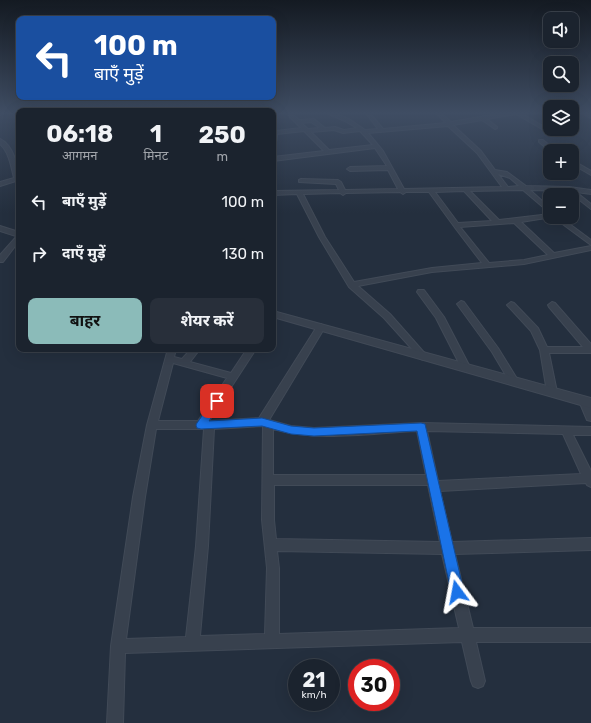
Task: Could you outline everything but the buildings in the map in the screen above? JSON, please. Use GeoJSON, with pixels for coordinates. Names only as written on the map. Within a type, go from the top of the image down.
{"type":"FeatureCollection","features":[{"type":"Feature","properties":{"kind":"street"},"geometry":{"type":"LineString","coordinates":[[5,146],[9,152],[16,172]]}},
{"type":"Feature","properties":{"kind":"street"},"geometry":{"type":"LineString","coordinates":[[322,146],[328,152]]}},
{"type":"Feature","properties":{"kind":"street"},"geometry":{"type":"LineString","coordinates":[[276,159],[376,146],[403,192]]}},
{"type":"Feature","properties":{"kind":"street"},"geometry":{"type":"LineString","coordinates":[[473,146],[507,189]]}},
{"type":"Feature","properties":{"kind":"street"},"geometry":{"type":"LineString","coordinates":[[579,166],[591,173]]}},
{"type":"Feature","properties":{"kind":"street"},"geometry":{"type":"LineString","coordinates":[[350,169],[390,168]]}},
{"type":"Feature","properties":{"kind":"street"},"geometry":{"type":"LineString","coordinates":[[493,171],[509,175],[543,205]]}},
{"type":"Feature","properties":{"kind":"street"},"geometry":{"type":"LineString","coordinates":[[0,184],[16,179]]}},
{"type":"Feature","properties":{"kind":"street"},"geometry":{"type":"LineString","coordinates":[[301,181],[338,182],[343,193]]}},
{"type":"Feature","properties":{"kind":"street"},"geometry":{"type":"LineString","coordinates":[[276,193],[543,188]]}},
{"type":"Feature","properties":{"kind":"street"},"geometry":{"type":"LineString","coordinates":[[466,190],[498,223]]}},
{"type":"Feature","properties":{"kind":"street"},"geometry":{"type":"LineString","coordinates":[[579,190],[591,192]]}},
{"type":"Feature","properties":{"kind":"street"},"geometry":{"type":"LineString","coordinates":[[432,191],[487,265]]}},
{"type":"Feature","properties":{"kind":"street"},"geometry":{"type":"LineString","coordinates":[[300,193],[322,237],[352,284],[387,316],[424,357]]}},
{"type":"Feature","properties":{"kind":"street"},"geometry":{"type":"LineString","coordinates":[[579,197],[591,207]]}},
{"type":"Feature","properties":{"kind":"street"},"geometry":{"type":"LineString","coordinates":[[456,225],[498,223],[543,217]]}},
{"type":"Feature","properties":{"kind":"street"},"geometry":{"type":"LineString","coordinates":[[516,221],[553,256]]}},
{"type":"Feature","properties":{"kind":"street"},"geometry":{"type":"LineString","coordinates":[[565,224],[591,243]]}},
{"type":"Feature","properties":{"kind":"street"},"geometry":{"type":"LineString","coordinates":[[0,228],[16,235]]}},
{"type":"Feature","properties":{"kind":"street"},"geometry":{"type":"LineString","coordinates":[[0,260],[16,240]]}},
{"type":"Feature","properties":{"kind":"street"},"geometry":{"type":"LineString","coordinates":[[352,284],[432,270],[524,262],[591,248]]}},
{"type":"Feature","properties":{"kind":"street"},"geometry":{"type":"LineString","coordinates":[[420,292],[440,317],[466,369]]}},
{"type":"Feature","properties":{"kind":"street"},"geometry":{"type":"LineString","coordinates":[[461,304],[495,350],[514,382]]}},
{"type":"Feature","properties":{"kind":"street"},"geometry":{"type":"LineString","coordinates":[[511,305],[535,330],[544,350],[552,392]]}},
{"type":"Feature","properties":{"kind":"street"},"geometry":{"type":"LineString","coordinates":[[552,305],[591,350]]}},
{"type":"Feature","properties":{"kind":"street"},"geometry":{"type":"LineString","coordinates":[[276,316],[588,402],[591,417]]}},
{"type":"Feature","properties":{"kind":"street"},"geometry":{"type":"LineString","coordinates":[[272,641],[273,568],[268,520],[268,480],[265,423],[321,327]]}},
{"type":"Feature","properties":{"kind":"street"},"geometry":{"type":"LineString","coordinates":[[544,350],[591,350]]}},
{"type":"Feature","properties":{"kind":"street"},"geometry":{"type":"LineString","coordinates":[[184,364],[194,352]]}},
{"type":"Feature","properties":{"kind":"street"},"geometry":{"type":"LineString","coordinates":[[192,643],[202,546],[205,425],[250,352]]}},
{"type":"Feature","properties":{"kind":"street"},"geometry":{"type":"LineString","coordinates":[[115,723],[118,646],[139,498],[152,425],[170,354],[184,364],[234,377]]}},
{"type":"Feature","properties":{"kind":"street"},"geometry":{"type":"LineString","coordinates":[[152,425],[265,423],[291,430],[314,432],[421,427],[591,431]]}},
{"type":"Feature","properties":{"kind":"street"},"geometry":{"type":"LineString","coordinates":[[421,427],[478,681]]}},
{"type":"Feature","properties":{"kind":"street"},"geometry":{"type":"LineString","coordinates":[[268,480],[433,483],[590,480],[566,430]]}},
{"type":"Feature","properties":{"kind":"street"},"geometry":{"type":"LineString","coordinates":[[271,545],[447,548],[591,544]]}},
{"type":"Feature","properties":{"kind":"street"},"geometry":{"type":"LineString","coordinates":[[118,646],[467,635],[591,635]]}},
{"type":"Feature","properties":{"kind":"route"},"geometry":{"type":"LineString","coordinates":[[217,401],[201,425],[262,422],[291,430],[314,432],[421,427],[457,592]]}}]}
